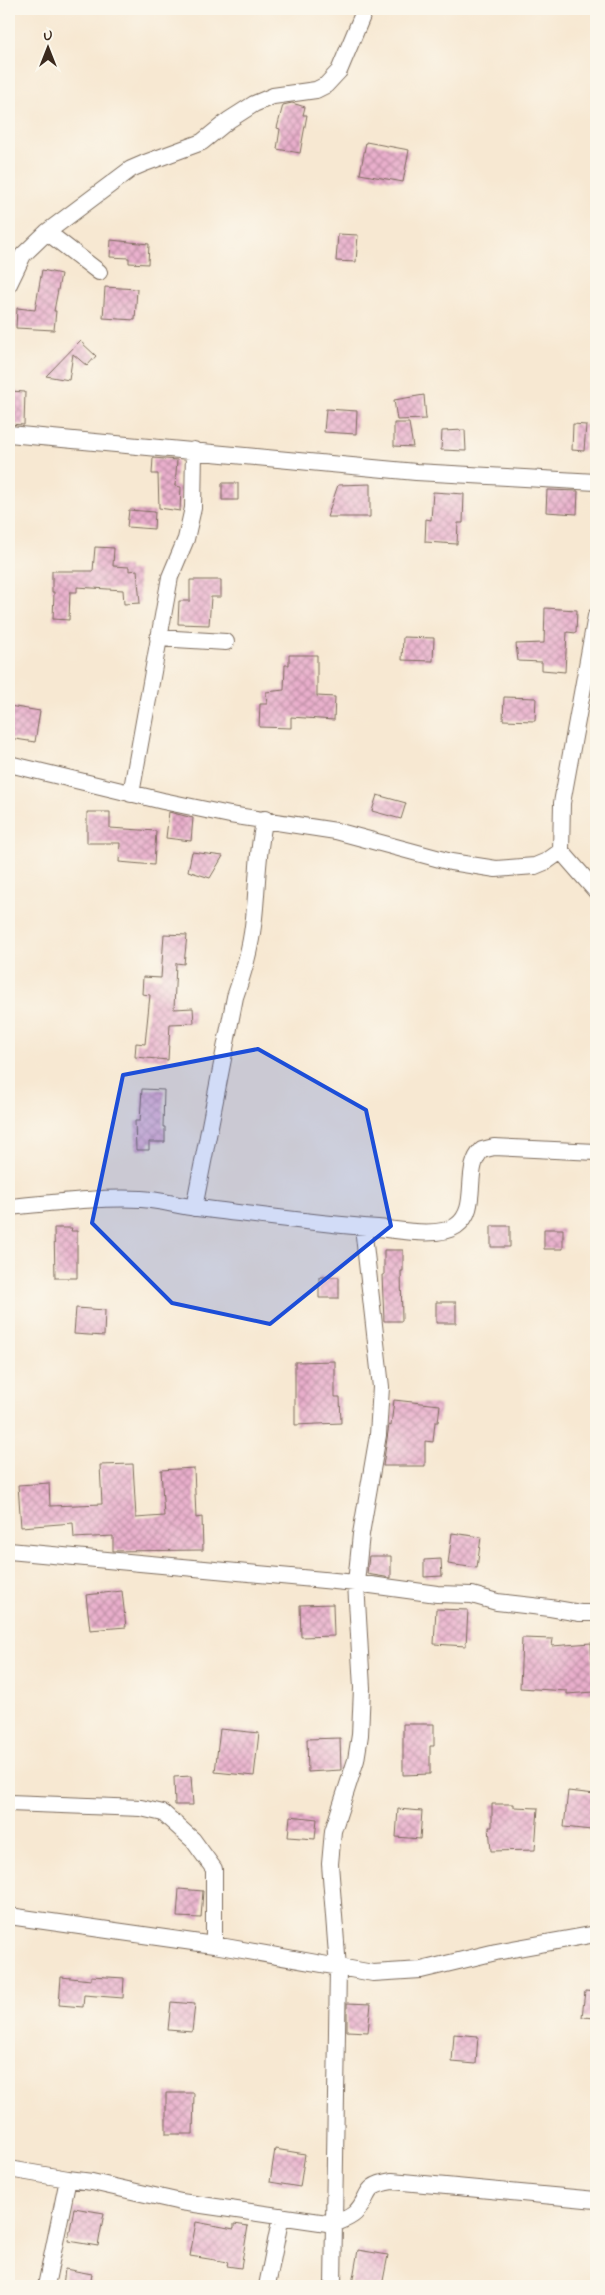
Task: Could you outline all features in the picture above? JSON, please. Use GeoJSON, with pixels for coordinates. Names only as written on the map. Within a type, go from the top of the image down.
{"type":"FeatureCollection","features":[{"type":"Feature","properties":{"kind":"street"},"geometry":{"type":"LineString","coordinates":[[9,284],[23,255],[48,232],[131,170],[145,162],[202,142],[229,120],[254,104],[273,96],[316,90],[326,85],[339,71],[366,9]]}},
{"type":"Feature","properties":{"kind":"street"},"geometry":{"type":"LineString","coordinates":[[48,232],[99,272]]}},
{"type":"Feature","properties":{"kind":"street"},"geometry":{"type":"LineString","coordinates":[[9,434],[416,472],[596,482]]}},
{"type":"Feature","properties":{"kind":"street"},"geometry":{"type":"LineString","coordinates":[[131,794],[170,577],[186,539],[193,508],[194,450]]}},
{"type":"Feature","properties":{"kind":"street"},"geometry":{"type":"LineString","coordinates":[[596,616],[562,803],[561,851],[596,891]]}},
{"type":"Feature","properties":{"kind":"street"},"geometry":{"type":"LineString","coordinates":[[158,638],[226,642]]}},
{"type":"Feature","properties":{"kind":"street"},"geometry":{"type":"LineString","coordinates":[[9,764],[131,794],[230,815],[336,831],[451,862],[496,869],[535,866],[547,861],[561,851]]}},
{"type":"Feature","properties":{"kind":"street"},"geometry":{"type":"LineString","coordinates":[[194,1208],[235,997],[245,970],[253,928],[261,837],[265,819]]}},
{"type":"Feature","properties":{"kind":"street"},"geometry":{"type":"LineString","coordinates":[[9,1207],[94,1200],[142,1199],[194,1208],[363,1227],[440,1232],[458,1224],[465,1216],[469,1206],[474,1161],[477,1155],[488,1148],[596,1152]]}},
{"type":"Feature","properties":{"kind":"street"},"geometry":{"type":"LineString","coordinates":[[333,2286],[338,1968],[330,1864],[333,1832],[356,1760],[360,1735],[362,1688],[356,1583],[361,1534],[378,1434],[381,1387],[363,1227]]}},
{"type":"Feature","properties":{"kind":"street"},"geometry":{"type":"LineString","coordinates":[[9,1551],[356,1583],[437,1594],[472,1595],[497,1602],[580,1613],[596,1613]]}},
{"type":"Feature","properties":{"kind":"street"},"geometry":{"type":"LineString","coordinates":[[9,1803],[141,1808],[163,1813],[193,1840],[214,1869],[214,1945]]}},
{"type":"Feature","properties":{"kind":"street"},"geometry":{"type":"LineString","coordinates":[[9,1916],[214,1945],[373,1973],[421,1970],[496,1952],[596,1934]]}},
{"type":"Feature","properties":{"kind":"street"},"geometry":{"type":"LineString","coordinates":[[9,2169],[92,2182],[181,2202],[334,2224],[356,2212],[367,2192],[373,2186],[392,2181],[596,2200]]}},
{"type":"Feature","properties":{"kind":"street"},"geometry":{"type":"LineString","coordinates":[[46,2286],[68,2179]]}},
{"type":"Feature","properties":{"kind":"street"},"geometry":{"type":"LineString","coordinates":[[268,2286],[281,2216]]}},
{"type":"Feature","properties":{"kind":"highlighted area"},"geometry":{"type":"Polygon","coordinates":[[[258,1049],[366,1110],[391,1226],[270,1324],[172,1303],[92,1223],[123,1075],[258,1049]]]}},
{"type":"Feature","properties":{"kind":"building"},"geometry":{"type":"Polygon","coordinates":[[[292,103],[305,107],[303,115],[307,115],[300,153],[277,149],[280,129],[277,128],[283,105],[292,103]]]}},
{"type":"Feature","properties":{"kind":"building"},"geometry":{"type":"Polygon","coordinates":[[[366,142],[409,150],[403,182],[360,174],[366,142]]]}},
{"type":"Feature","properties":{"kind":"building"},"geometry":{"type":"Polygon","coordinates":[[[338,234],[358,235],[356,262],[336,261],[338,234]]]}},
{"type":"Feature","properties":{"kind":"building"},"geometry":{"type":"Polygon","coordinates":[[[111,240],[149,244],[148,264],[129,263],[129,258],[110,257],[111,240]]]}},
{"type":"Feature","properties":{"kind":"building"},"geometry":{"type":"Polygon","coordinates":[[[42,270],[61,274],[54,311],[56,311],[54,330],[16,328],[17,308],[35,310],[42,270]]]}},
{"type":"Feature","properties":{"kind":"building"},"geometry":{"type":"Polygon","coordinates":[[[105,287],[137,289],[135,320],[103,318],[105,287]]]}},
{"type":"Feature","properties":{"kind":"building"},"geometry":{"type":"Polygon","coordinates":[[[80,341],[96,356],[87,366],[73,354],[69,380],[46,376],[80,341]]]}},
{"type":"Feature","properties":{"kind":"building"},"geometry":{"type":"Polygon","coordinates":[[[10,391],[25,392],[24,425],[9,424],[10,391]]]}},
{"type":"Feature","properties":{"kind":"building"},"geometry":{"type":"Polygon","coordinates":[[[424,395],[426,419],[397,420],[394,400],[424,395]]]}},
{"type":"Feature","properties":{"kind":"building"},"geometry":{"type":"Polygon","coordinates":[[[326,409],[357,411],[356,434],[324,432],[326,409]]]}},
{"type":"Feature","properties":{"kind":"building"},"geometry":{"type":"Polygon","coordinates":[[[394,423],[409,423],[413,447],[394,446],[394,423]]]}},
{"type":"Feature","properties":{"kind":"building"},"geometry":{"type":"Polygon","coordinates":[[[573,424],[586,425],[584,451],[572,450],[573,424]]]}},
{"type":"Feature","properties":{"kind":"building"},"geometry":{"type":"Polygon","coordinates":[[[465,430],[466,451],[441,450],[442,431],[465,430]]]}},
{"type":"Feature","properties":{"kind":"building"},"geometry":{"type":"Polygon","coordinates":[[[153,458],[177,460],[175,486],[181,487],[180,511],[159,508],[158,474],[152,474],[153,458]]]}},
{"type":"Feature","properties":{"kind":"building"},"geometry":{"type":"Polygon","coordinates":[[[222,483],[238,483],[238,500],[222,500],[222,483]]]}},
{"type":"Feature","properties":{"kind":"building"},"geometry":{"type":"Polygon","coordinates":[[[370,484],[370,517],[327,517],[338,485],[370,484]]]}},
{"type":"Feature","properties":{"kind":"building"},"geometry":{"type":"Polygon","coordinates":[[[547,490],[578,491],[577,514],[546,512],[547,490]]]}},
{"type":"Feature","properties":{"kind":"building"},"geometry":{"type":"Polygon","coordinates":[[[433,492],[464,494],[463,523],[458,523],[457,544],[425,542],[426,519],[431,520],[433,492]]]}},
{"type":"Feature","properties":{"kind":"building"},"geometry":{"type":"Polygon","coordinates":[[[129,510],[155,512],[154,529],[127,527],[129,510]]]}},
{"type":"Feature","properties":{"kind":"building"},"geometry":{"type":"Polygon","coordinates":[[[95,547],[114,548],[113,566],[129,567],[129,571],[137,570],[140,603],[124,604],[123,590],[77,587],[77,592],[70,592],[69,620],[53,619],[54,592],[52,592],[52,571],[93,571],[95,547]]]}},
{"type":"Feature","properties":{"kind":"building"},"geometry":{"type":"Polygon","coordinates":[[[190,580],[221,580],[221,597],[211,597],[209,625],[178,624],[179,601],[190,601],[190,580]]]}},
{"type":"Feature","properties":{"kind":"building"},"geometry":{"type":"Polygon","coordinates":[[[545,608],[577,610],[576,633],[567,632],[565,672],[542,670],[542,662],[518,661],[516,644],[544,643],[545,608]]]}},
{"type":"Feature","properties":{"kind":"building"},"geometry":{"type":"Polygon","coordinates":[[[403,637],[434,638],[433,661],[402,660],[403,637]]]}},
{"type":"Feature","properties":{"kind":"building"},"geometry":{"type":"Polygon","coordinates":[[[289,655],[317,655],[317,696],[335,697],[334,720],[291,717],[291,728],[259,727],[260,704],[267,704],[266,692],[284,690],[285,665],[289,665],[289,655]]]}},
{"type":"Feature","properties":{"kind":"building"},"geometry":{"type":"Polygon","coordinates":[[[504,697],[536,698],[535,721],[503,720],[504,697]]]}},
{"type":"Feature","properties":{"kind":"building"},"geometry":{"type":"Polygon","coordinates":[[[9,706],[40,711],[35,742],[9,738],[9,706]]]}},
{"type":"Feature","properties":{"kind":"building"},"geometry":{"type":"Polygon","coordinates":[[[377,795],[406,803],[401,819],[372,811],[377,795]]]}},
{"type":"Feature","properties":{"kind":"building"},"geometry":{"type":"Polygon","coordinates":[[[87,812],[110,812],[110,828],[156,831],[154,865],[119,862],[120,843],[87,843],[87,812]]]}},
{"type":"Feature","properties":{"kind":"building"},"geometry":{"type":"Polygon","coordinates":[[[169,812],[193,818],[191,841],[166,838],[169,812]]]}},
{"type":"Feature","properties":{"kind":"building"},"geometry":{"type":"Polygon","coordinates":[[[192,852],[223,856],[210,878],[188,871],[192,852]]]}},
{"type":"Feature","properties":{"kind":"building"},"geometry":{"type":"Polygon","coordinates":[[[164,934],[187,935],[184,964],[176,963],[174,1009],[193,1008],[194,1023],[170,1024],[168,1060],[135,1057],[136,1043],[145,1044],[150,995],[142,994],[143,977],[161,978],[164,934]]]}},
{"type":"Feature","properties":{"kind":"building"},"geometry":{"type":"Polygon","coordinates":[[[142,1089],[164,1090],[163,1127],[165,1127],[165,1142],[149,1142],[149,1150],[136,1150],[135,1121],[140,1121],[142,1089]]]}},
{"type":"Feature","properties":{"kind":"building"},"geometry":{"type":"Polygon","coordinates":[[[491,1226],[510,1226],[510,1247],[491,1247],[491,1226]]]}},
{"type":"Feature","properties":{"kind":"building"},"geometry":{"type":"Polygon","coordinates":[[[54,1228],[72,1228],[71,1231],[77,1231],[77,1278],[55,1278],[54,1228]]]}},
{"type":"Feature","properties":{"kind":"building"},"geometry":{"type":"Polygon","coordinates":[[[544,1229],[563,1229],[563,1249],[544,1249],[544,1229]]]}},
{"type":"Feature","properties":{"kind":"building"},"geometry":{"type":"Polygon","coordinates":[[[384,1250],[403,1250],[403,1271],[401,1271],[402,1321],[384,1321],[382,1275],[384,1275],[384,1250]]]}},
{"type":"Feature","properties":{"kind":"building"},"geometry":{"type":"Polygon","coordinates":[[[319,1277],[339,1277],[339,1298],[319,1298],[319,1277]]]}},
{"type":"Feature","properties":{"kind":"building"},"geometry":{"type":"Polygon","coordinates":[[[436,1302],[456,1302],[456,1323],[436,1323],[436,1302]]]}},
{"type":"Feature","properties":{"kind":"building"},"geometry":{"type":"Polygon","coordinates":[[[76,1308],[105,1310],[104,1336],[74,1334],[76,1308]]]}},
{"type":"Feature","properties":{"kind":"building"},"geometry":{"type":"Polygon","coordinates":[[[335,1361],[335,1397],[340,1397],[341,1423],[295,1425],[295,1362],[335,1361]]]}},
{"type":"Feature","properties":{"kind":"building"},"geometry":{"type":"Polygon","coordinates":[[[394,1400],[440,1405],[438,1422],[435,1422],[433,1442],[425,1441],[425,1466],[383,1466],[394,1400]]]}},
{"type":"Feature","properties":{"kind":"building"},"geometry":{"type":"Polygon","coordinates":[[[133,1464],[136,1518],[164,1516],[161,1470],[194,1468],[196,1518],[202,1517],[203,1550],[113,1551],[113,1536],[74,1538],[73,1523],[21,1527],[18,1485],[49,1483],[50,1506],[102,1504],[100,1465],[133,1464]]]}},
{"type":"Feature","properties":{"kind":"building"},"geometry":{"type":"Polygon","coordinates":[[[452,1533],[481,1537],[477,1568],[448,1564],[452,1533]]]}},
{"type":"Feature","properties":{"kind":"building"},"geometry":{"type":"Polygon","coordinates":[[[369,1556],[391,1556],[391,1578],[367,1574],[369,1556]]]}},
{"type":"Feature","properties":{"kind":"building"},"geometry":{"type":"Polygon","coordinates":[[[441,1559],[442,1576],[424,1577],[424,1560],[441,1559]]]}},
{"type":"Feature","properties":{"kind":"building"},"geometry":{"type":"Polygon","coordinates":[[[122,1591],[126,1627],[90,1630],[86,1595],[122,1591]]]}},
{"type":"Feature","properties":{"kind":"building"},"geometry":{"type":"Polygon","coordinates":[[[333,1604],[334,1636],[301,1637],[300,1605],[333,1604]]]}},
{"type":"Feature","properties":{"kind":"building"},"geometry":{"type":"Polygon","coordinates":[[[436,1609],[468,1610],[466,1646],[434,1644],[436,1609]]]}},
{"type":"Feature","properties":{"kind":"building"},"geometry":{"type":"Polygon","coordinates":[[[522,1638],[553,1639],[552,1646],[591,1643],[594,1692],[567,1694],[567,1691],[520,1688],[522,1638]]]}},
{"type":"Feature","properties":{"kind":"building"},"geometry":{"type":"Polygon","coordinates":[[[403,1724],[434,1724],[434,1746],[430,1746],[430,1774],[403,1775],[403,1724]]]}},
{"type":"Feature","properties":{"kind":"building"},"geometry":{"type":"Polygon","coordinates":[[[220,1729],[259,1733],[254,1776],[215,1772],[220,1729]]]}},
{"type":"Feature","properties":{"kind":"building"},"geometry":{"type":"Polygon","coordinates":[[[340,1738],[341,1770],[308,1772],[307,1739],[340,1738]]]}},
{"type":"Feature","properties":{"kind":"building"},"geometry":{"type":"Polygon","coordinates":[[[191,1776],[193,1805],[175,1805],[174,1777],[191,1776]]]}},
{"type":"Feature","properties":{"kind":"building"},"geometry":{"type":"Polygon","coordinates":[[[568,1791],[595,1794],[591,1830],[564,1827],[568,1791]]]}},
{"type":"Feature","properties":{"kind":"building"},"geometry":{"type":"Polygon","coordinates":[[[492,1804],[514,1804],[514,1807],[538,1808],[535,1850],[491,1851],[489,1827],[492,1827],[492,1804]]]}},
{"type":"Feature","properties":{"kind":"building"},"geometry":{"type":"Polygon","coordinates":[[[398,1809],[422,1811],[420,1839],[396,1837],[398,1809]]]}},
{"type":"Feature","properties":{"kind":"building"},"geometry":{"type":"Polygon","coordinates":[[[290,1816],[317,1819],[315,1839],[288,1837],[290,1816]]]}},
{"type":"Feature","properties":{"kind":"building"},"geometry":{"type":"Polygon","coordinates":[[[179,1889],[203,1891],[201,1918],[177,1917],[179,1889]]]}},
{"type":"Feature","properties":{"kind":"building"},"geometry":{"type":"Polygon","coordinates":[[[91,1976],[124,1978],[123,1998],[84,1995],[83,2007],[59,2005],[61,1977],[91,1980],[91,1976]]]}},
{"type":"Feature","properties":{"kind":"building"},"geometry":{"type":"Polygon","coordinates":[[[585,1991],[596,1992],[596,2018],[582,2017],[585,1991]]]}},
{"type":"Feature","properties":{"kind":"building"},"geometry":{"type":"Polygon","coordinates":[[[171,2002],[195,2004],[192,2032],[168,2030],[171,2002]]]}},
{"type":"Feature","properties":{"kind":"building"},"geometry":{"type":"Polygon","coordinates":[[[347,2003],[371,2004],[368,2032],[347,2031],[347,2003]]]}},
{"type":"Feature","properties":{"kind":"building"},"geometry":{"type":"Polygon","coordinates":[[[454,2034],[478,2036],[476,2064],[452,2062],[454,2034]]]}},
{"type":"Feature","properties":{"kind":"building"},"geometry":{"type":"Polygon","coordinates":[[[166,2093],[194,2093],[193,2134],[166,2134],[166,2093]]]}},
{"type":"Feature","properties":{"kind":"building"},"geometry":{"type":"Polygon","coordinates":[[[275,2149],[305,2154],[300,2187],[270,2182],[275,2149]]]}},
{"type":"Feature","properties":{"kind":"building"},"geometry":{"type":"Polygon","coordinates":[[[74,2208],[104,2213],[98,2246],[68,2241],[74,2208]]]}},
{"type":"Feature","properties":{"kind":"building"},"geometry":{"type":"Polygon","coordinates":[[[196,2222],[234,2229],[234,2224],[248,2226],[241,2268],[227,2266],[228,2262],[190,2256],[196,2222]]]}},
{"type":"Feature","properties":{"kind":"building"},"geometry":{"type":"Polygon","coordinates":[[[358,2250],[388,2255],[382,2286],[352,2284],[358,2250]]]}},
{"type":"Feature","properties":{"kind":"building"},"geometry":{"type":"Polygon","coordinates":[[[65,2269],[92,2274],[90,2286],[63,2286],[65,2269]]]}}]}
